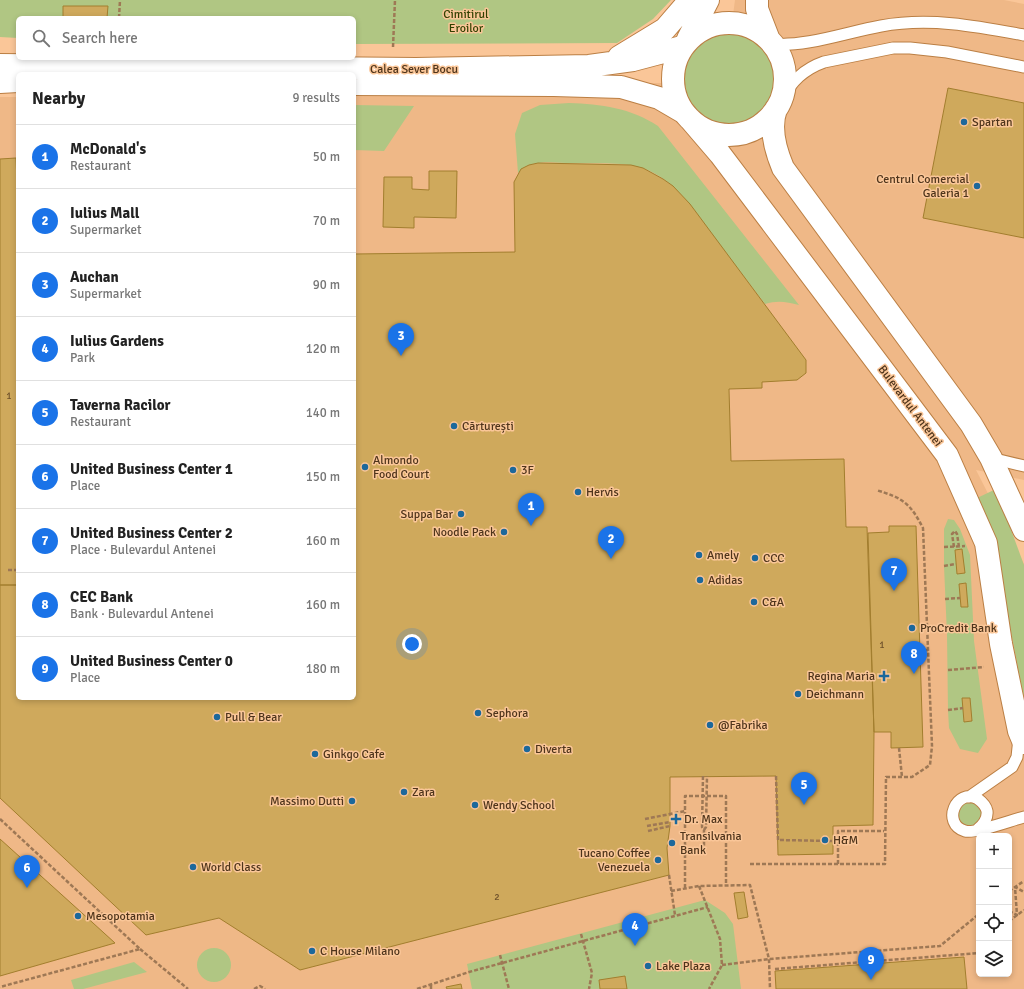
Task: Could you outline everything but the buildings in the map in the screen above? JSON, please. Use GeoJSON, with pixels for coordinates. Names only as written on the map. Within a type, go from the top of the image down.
{"type":"FeatureCollection","features":[{"type":"Feature","properties":{"kind":"main road"},"geometry":{"type":"LineString","coordinates":[[600,65],[622,55],[665,29],[690,0]]}},
{"type":"Feature","properties":{"kind":"main road"},"geometry":{"type":"LineString","coordinates":[[708,0],[675,63],[673,80],[675,97],[686,116],[706,131],[716,134],[736,135],[745,133],[763,124],[779,104]]}},
{"type":"Feature","properties":{"kind":"main road"},"geometry":{"type":"LineString","coordinates":[[757,0],[757,9],[783,67],[785,83],[774,117],[773,133],[783,168],[952,396],[1017,501],[1024,530]]}},
{"type":"Feature","properties":{"kind":"main road"},"geometry":{"type":"LineString","coordinates":[[684,45],[700,31],[718,24],[727,23],[745,26],[762,34],[771,42]]}},
{"type":"Feature","properties":{"kind":"main road","name":"Calea Sever Bocu"},"geometry":{"type":"LineString","coordinates":[[0,65],[416,69],[600,65],[646,58],[684,45]]}},
{"type":"Feature","properties":{"kind":"main road"},"geometry":{"type":"LineString","coordinates":[[0,82],[16,81]]}},
{"type":"Feature","properties":{"kind":"main road","name":"Calea Sever Bocu"},"geometry":{"type":"LineString","coordinates":[[356,84],[554,84],[621,87],[659,98],[686,116]]}},
{"type":"Feature","properties":{"kind":"main road","name":"Bulevardul Antenei"},"geometry":{"type":"LineString","coordinates":[[686,116],[720,154],[947,455],[986,543],[1001,644],[1022,737]]}},
{"type":"Feature","properties":{"kind":"lane"},"geometry":{"type":"LineString","coordinates":[[771,42],[791,45],[880,26],[911,22],[956,24],[1024,35]]}},
{"type":"Feature","properties":{"kind":"lane"},"geometry":{"type":"LineString","coordinates":[[779,104],[787,89],[800,74],[816,65],[824,62],[893,48],[928,49],[1024,67]]}},
{"type":"Feature","properties":{"kind":"lane"},"geometry":{"type":"LineString","coordinates":[[991,458],[1024,466]]}},
{"type":"Feature","properties":{"kind":"lane"},"geometry":{"type":"LineString","coordinates":[[1022,737],[1017,757],[1012,768],[969,797],[960,800],[954,806],[952,816],[956,825],[964,831],[972,832],[978,829],[1024,817]]}},
{"type":"Feature","properties":{"kind":"lane"},"geometry":{"type":"LineString","coordinates":[[969,797],[980,800],[986,809],[986,821],[978,829]]}},
{"type":"Feature","properties":{"kind":"path"},"geometry":{"type":"LineString","coordinates":[[119,16],[120,0]]}},
{"type":"Feature","properties":{"kind":"path"},"geometry":{"type":"LineString","coordinates":[[393,47],[395,0]]}},
{"type":"Feature","properties":{"kind":"path"},"geometry":{"type":"LineString","coordinates":[[750,864],[884,864],[886,777],[912,777],[930,765],[932,746],[923,528],[914,510],[897,496],[876,490]]}},
{"type":"Feature","properties":{"kind":"path"},"geometry":{"type":"LineString","coordinates":[[944,548],[959,547],[957,534],[955,531],[952,534],[954,547]]}},
{"type":"Feature","properties":{"kind":"path"},"geometry":{"type":"LineString","coordinates":[[944,566],[956,564]]}},
{"type":"Feature","properties":{"kind":"path"},"geometry":{"type":"LineString","coordinates":[[8,570],[16,570]]}},
{"type":"Feature","properties":{"kind":"path"},"geometry":{"type":"LineString","coordinates":[[945,599],[960,598]]}},
{"type":"Feature","properties":{"kind":"path"},"geometry":{"type":"LineString","coordinates":[[920,650],[928,650]]}},
{"type":"Feature","properties":{"kind":"path"},"geometry":{"type":"LineString","coordinates":[[948,670],[987,666]]}},
{"type":"Feature","properties":{"kind":"path"},"geometry":{"type":"LineString","coordinates":[[948,710],[963,708]]}},
{"type":"Feature","properties":{"kind":"path"},"geometry":{"type":"LineString","coordinates":[[899,748],[902,777]]}},
{"type":"Feature","properties":{"kind":"path"},"geometry":{"type":"LineString","coordinates":[[703,776],[704,846]]}},
{"type":"Feature","properties":{"kind":"path"},"geometry":{"type":"LineString","coordinates":[[704,796],[707,776]]}},
{"type":"Feature","properties":{"kind":"path"},"geometry":{"type":"LineString","coordinates":[[776,776],[778,840],[834,841]]}},
{"type":"Feature","properties":{"kind":"path"},"geometry":{"type":"LineString","coordinates":[[685,888],[685,796],[726,796],[726,886]]}},
{"type":"Feature","properties":{"kind":"path"},"geometry":{"type":"LineString","coordinates":[[645,819],[685,811]]}},
{"type":"Feature","properties":{"kind":"path"},"geometry":{"type":"LineString","coordinates":[[0,819],[140,949],[188,989]]}},
{"type":"Feature","properties":{"kind":"path"},"geometry":{"type":"LineString","coordinates":[[647,826],[670,822]]}},
{"type":"Feature","properties":{"kind":"path"},"geometry":{"type":"LineString","coordinates":[[648,830],[670,826]]}},
{"type":"Feature","properties":{"kind":"path"},"geometry":{"type":"LineString","coordinates":[[838,864],[838,831],[884,831]]}},
{"type":"Feature","properties":{"kind":"path"},"geometry":{"type":"LineString","coordinates":[[669,875],[676,915]]}},
{"type":"Feature","properties":{"kind":"path"},"geometry":{"type":"LineString","coordinates":[[1012,889],[1024,881]]}},
{"type":"Feature","properties":{"kind":"path"},"geometry":{"type":"LineString","coordinates":[[672,891],[699,886],[750,885],[769,959],[770,989]]}},
{"type":"Feature","properties":{"kind":"path"},"geometry":{"type":"LineString","coordinates":[[699,886],[720,939],[722,965],[709,989]]}},
{"type":"Feature","properties":{"kind":"path"},"geometry":{"type":"LineString","coordinates":[[1015,887],[1024,892]]}},
{"type":"Feature","properties":{"kind":"path"},"geometry":{"type":"LineString","coordinates":[[1015,887],[1017,914]]}},
{"type":"Feature","properties":{"kind":"path"},"geometry":{"type":"LineString","coordinates":[[416,989],[503,963],[708,907]]}},
{"type":"Feature","properties":{"kind":"path"},"geometry":{"type":"LineString","coordinates":[[1012,918],[1024,910]]}},
{"type":"Feature","properties":{"kind":"path"},"geometry":{"type":"LineString","coordinates":[[1012,912],[1017,914]]}},
{"type":"Feature","properties":{"kind":"path"},"geometry":{"type":"LineString","coordinates":[[722,965],[769,959],[940,946],[976,916]]}},
{"type":"Feature","properties":{"kind":"path"},"geometry":{"type":"LineString","coordinates":[[581,934],[592,973],[589,989]]}},
{"type":"Feature","properties":{"kind":"path"},"geometry":{"type":"LineString","coordinates":[[0,987],[140,949]]}},
{"type":"Feature","properties":{"kind":"path"},"geometry":{"type":"LineString","coordinates":[[775,969],[976,953]]}},
{"type":"Feature","properties":{"kind":"path"},"geometry":{"type":"LineString","coordinates":[[500,955],[509,989]]}},
{"type":"Feature","properties":{"kind":"path"},"geometry":{"type":"LineString","coordinates":[[430,985],[431,989]]}},
{"type":"Feature","properties":{"kind":"path"},"geometry":{"type":"LineString","coordinates":[[254,989],[260,986],[265,989]]}},
{"type":"Feature","properties":{"kind":"shaded area"},"geometry":{"type":"Polygon","coordinates":[[[735,0],[1004,0],[1024,4],[1024,480],[976,470],[1024,564],[1024,989],[0,989],[0,97],[16,97],[16,700],[356,700],[356,83],[724,83],[735,0]]]}},
{"type":"Feature","properties":{"kind":"green space","name":"Cimitirul Eroilor"},"geometry":{"type":"Polygon","coordinates":[[[0,0],[671,0],[653,19],[617,43],[356,44],[356,16],[16,16],[16,38],[0,37],[0,0]]]}},
{"type":"Feature","properties":{"kind":"green space"},"geometry":{"type":"Polygon","coordinates":[[[718,24],[745,26],[754,29],[772,44],[783,67],[783,92],[763,124],[745,133],[736,135],[716,134],[675,97],[673,85],[676,62],[681,52],[696,35],[718,24]]]}},
{"type":"Feature","properties":{"kind":"green space"},"geometry":{"type":"Polygon","coordinates":[[[569,103],[593,104],[615,108],[637,115],[658,126],[799,305],[782,302],[765,304],[685,198],[665,180],[654,173],[642,168],[625,164],[543,162],[529,165],[518,173],[515,134],[522,113],[540,105],[569,103]]]}},
{"type":"Feature","properties":{"kind":"green space"},"geometry":{"type":"Polygon","coordinates":[[[356,105],[414,106],[384,151],[356,150],[356,105]]]}},
{"type":"Feature","properties":{"kind":"green space"},"geometry":{"type":"Polygon","coordinates":[[[996,489],[1024,565],[1024,699],[998,565],[975,499],[996,489]]]}},
{"type":"Feature","properties":{"kind":"green space"},"geometry":{"type":"Polygon","coordinates":[[[948,519],[954,520],[960,529],[970,555],[974,641],[987,739],[978,753],[960,749],[949,728],[944,566],[944,529],[948,519]]]}},
{"type":"Feature","properties":{"kind":"green space"},"geometry":{"type":"Polygon","coordinates":[[[972,799],[984,810],[979,826],[963,828],[955,810],[957,806],[972,799]]]}},
{"type":"Feature","properties":{"kind":"green space"},"geometry":{"type":"Polygon","coordinates":[[[705,900],[725,913],[733,924],[741,989],[472,989],[467,964],[705,900]]]}},
{"type":"Feature","properties":{"kind":"green space"},"geometry":{"type":"Polygon","coordinates":[[[211,948],[217,948],[221,949],[228,955],[231,965],[230,972],[224,979],[217,982],[211,982],[207,981],[200,975],[197,968],[197,962],[198,958],[204,951],[211,948]]]}},
{"type":"Feature","properties":{"kind":"green space"},"geometry":{"type":"Polygon","coordinates":[[[134,962],[147,972],[83,989],[74,989],[71,980],[134,962]]]}},
{"type":"Feature","properties":{"kind":"place","name":"Spartan"},"geometry":{"type":"Point","coordinates":[964,122]}},
{"type":"Feature","properties":{"kind":"place","name":"Centrul Comercial Galeria 1"},"geometry":{"type":"Point","coordinates":[977,186]}},
{"type":"Feature","properties":{"kind":"place","name":"Auchan"},"geometry":{"type":"Point","coordinates":[401,356]}},
{"type":"Feature","properties":{"kind":"place","name":"Cărturești"},"geometry":{"type":"Point","coordinates":[454,426]}},
{"type":"Feature","properties":{"kind":"place","name":"Almondo Food Court"},"geometry":{"type":"Point","coordinates":[365,467]}},
{"type":"Feature","properties":{"kind":"place","name":"3F"},"geometry":{"type":"Point","coordinates":[513,470]}},
{"type":"Feature","properties":{"kind":"place","name":"Hervis"},"geometry":{"type":"Point","coordinates":[578,492]}},
{"type":"Feature","properties":{"kind":"place","name":"Suppa Bar"},"geometry":{"type":"Point","coordinates":[461,514]}},
{"type":"Feature","properties":{"kind":"place","name":"McDonald's"},"geometry":{"type":"Point","coordinates":[531,526]}},
{"type":"Feature","properties":{"kind":"place","name":"Noodle Pack"},"geometry":{"type":"Point","coordinates":[504,532]}},
{"type":"Feature","properties":{"kind":"place","name":"Amely"},"geometry":{"type":"Point","coordinates":[699,555]}},
{"type":"Feature","properties":{"kind":"place","name":"CCC"},"geometry":{"type":"Point","coordinates":[755,558]}},
{"type":"Feature","properties":{"kind":"place","name":"Iulius Mall"},"geometry":{"type":"Point","coordinates":[611,559]}},
{"type":"Feature","properties":{"kind":"place","name":"Adidas"},"geometry":{"type":"Point","coordinates":[700,580]}},
{"type":"Feature","properties":{"kind":"place","name":"United Business Center 2"},"geometry":{"type":"Point","coordinates":[894,591]}},
{"type":"Feature","properties":{"kind":"place","name":"C&A"},"geometry":{"type":"Point","coordinates":[754,602]}},
{"type":"Feature","properties":{"kind":"place","name":"ProCredit Bank"},"geometry":{"type":"Point","coordinates":[912,628]}},
{"type":"Feature","properties":{"kind":"place","name":"CEC Bank"},"geometry":{"type":"Point","coordinates":[914,674]}},
{"type":"Feature","properties":{"kind":"place","name":"Regina Maria"},"geometry":{"type":"Point","coordinates":[884,676]}},
{"type":"Feature","properties":{"kind":"place","name":"Deichmann"},"geometry":{"type":"Point","coordinates":[798,694]}},
{"type":"Feature","properties":{"kind":"place","name":"Sephora"},"geometry":{"type":"Point","coordinates":[478,713]}},
{"type":"Feature","properties":{"kind":"place","name":"Pull & Bear"},"geometry":{"type":"Point","coordinates":[217,717]}},
{"type":"Feature","properties":{"kind":"place","name":"@Fabrika"},"geometry":{"type":"Point","coordinates":[710,725]}},
{"type":"Feature","properties":{"kind":"place","name":"Diverta"},"geometry":{"type":"Point","coordinates":[527,749]}},
{"type":"Feature","properties":{"kind":"place","name":"Ginkgo Cafe"},"geometry":{"type":"Point","coordinates":[315,754]}},
{"type":"Feature","properties":{"kind":"place","name":"Zara"},"geometry":{"type":"Point","coordinates":[404,792]}},
{"type":"Feature","properties":{"kind":"place","name":"Massimo Dutti"},"geometry":{"type":"Point","coordinates":[352,801]}},
{"type":"Feature","properties":{"kind":"place","name":"Wendy School"},"geometry":{"type":"Point","coordinates":[475,805]}},
{"type":"Feature","properties":{"kind":"place","name":"Taverna Racilor"},"geometry":{"type":"Point","coordinates":[804,805]}},
{"type":"Feature","properties":{"kind":"place","name":"Dr. Max"},"geometry":{"type":"Point","coordinates":[676,819]}},
{"type":"Feature","properties":{"kind":"place","name":"H&M"},"geometry":{"type":"Point","coordinates":[825,840]}},
{"type":"Feature","properties":{"kind":"place","name":"Transilvania Bank"},"geometry":{"type":"Point","coordinates":[672,843]}},
{"type":"Feature","properties":{"kind":"place","name":"Tucano Coffee Venezuela"},"geometry":{"type":"Point","coordinates":[658,860]}},
{"type":"Feature","properties":{"kind":"place","name":"World Class"},"geometry":{"type":"Point","coordinates":[193,867]}},
{"type":"Feature","properties":{"kind":"place","name":"United Business Center 1"},"geometry":{"type":"Point","coordinates":[27,888]}},
{"type":"Feature","properties":{"kind":"place","name":"Mesopotamia"},"geometry":{"type":"Point","coordinates":[78,916]}},
{"type":"Feature","properties":{"kind":"place","name":"Iulius Gardens"},"geometry":{"type":"Point","coordinates":[635,946]}},
{"type":"Feature","properties":{"kind":"place","name":"C House Milano"},"geometry":{"type":"Point","coordinates":[312,951]}},
{"type":"Feature","properties":{"kind":"place","name":"Lake Plaza"},"geometry":{"type":"Point","coordinates":[648,966]}},
{"type":"Feature","properties":{"kind":"place","name":"United Business Center 0"},"geometry":{"type":"Point","coordinates":[871,980]}}]}
